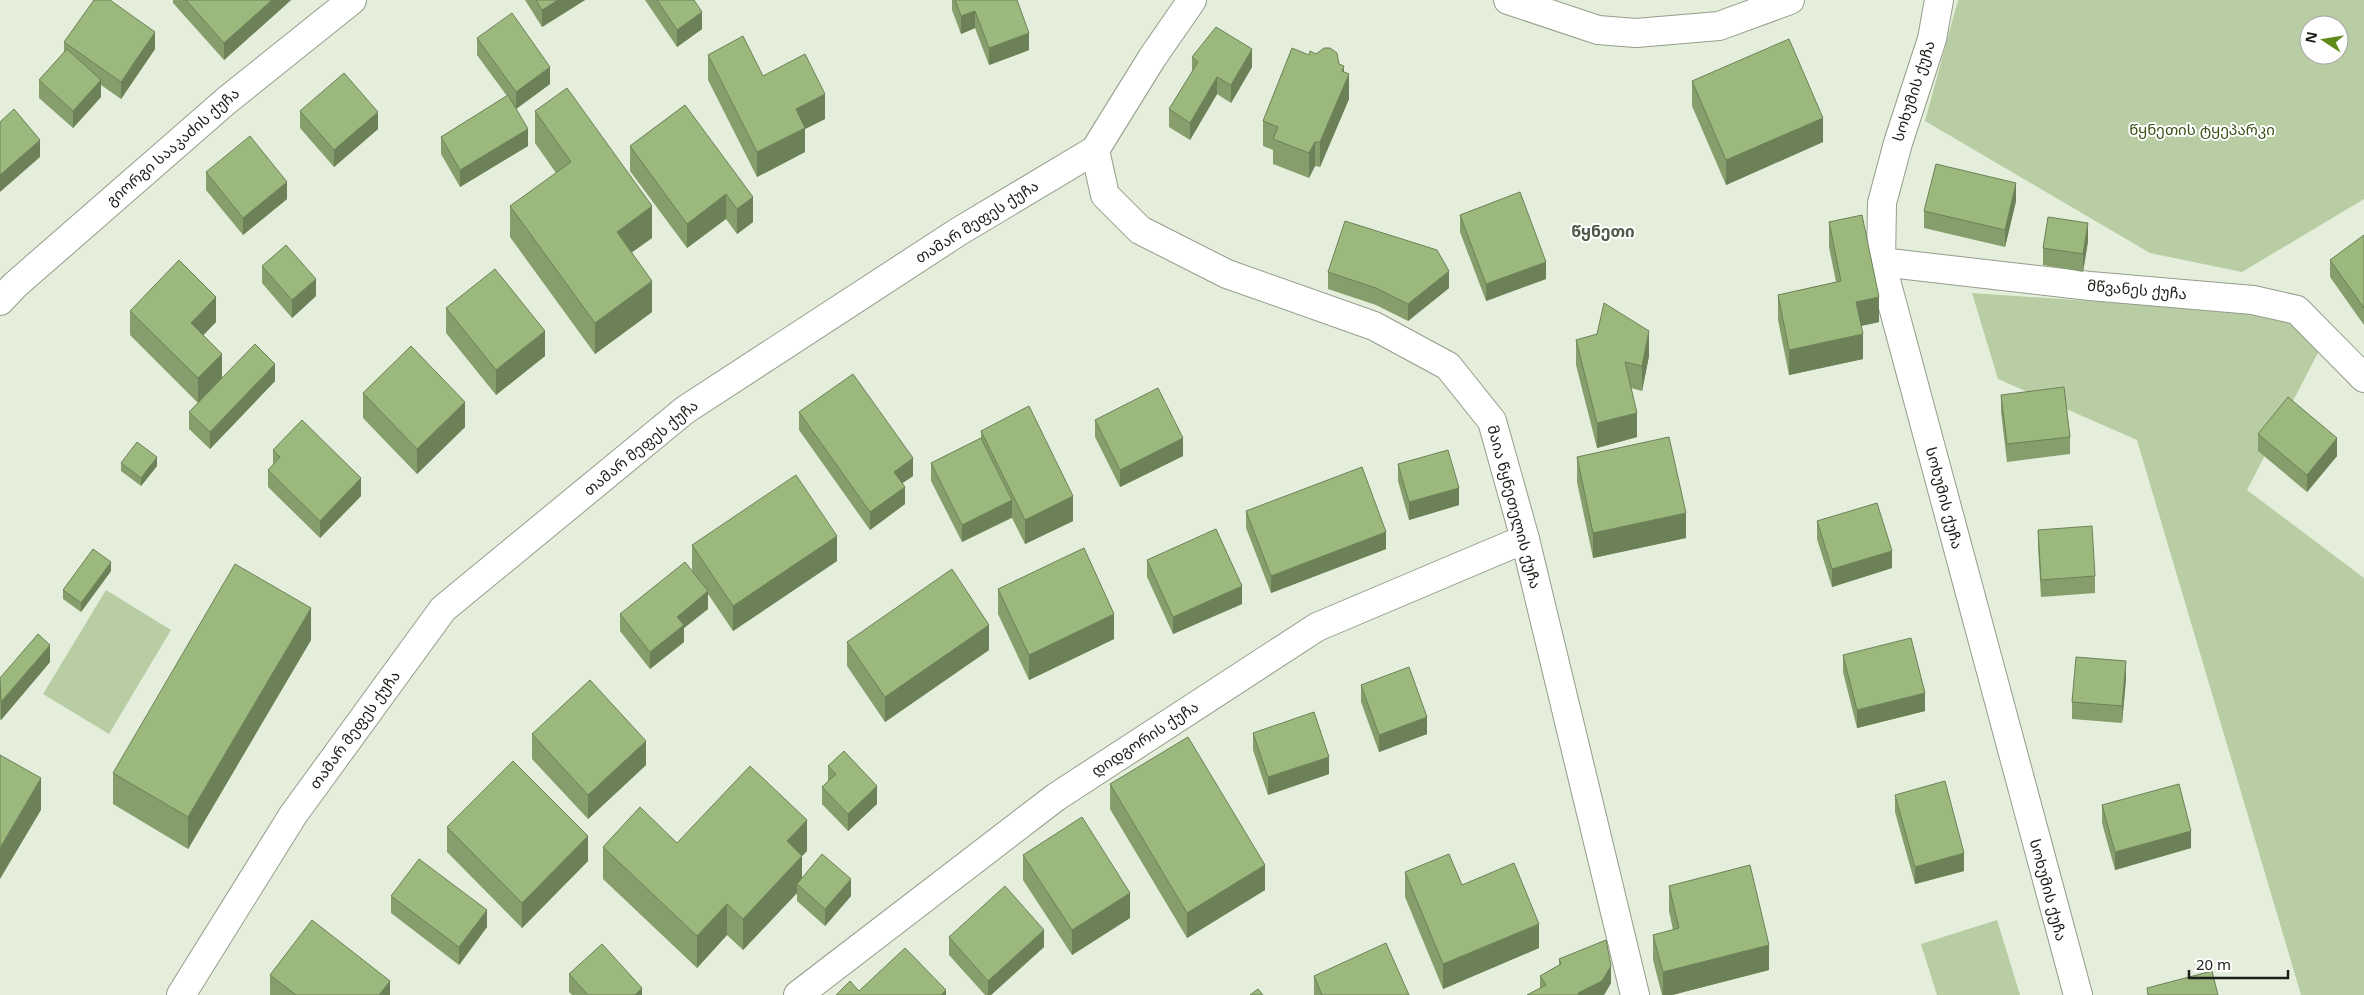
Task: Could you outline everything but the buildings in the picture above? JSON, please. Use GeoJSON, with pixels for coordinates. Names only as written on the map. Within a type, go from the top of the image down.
{"type":"FeatureCollection","features":[{"type":"Feature","properties":{"kind":"street","name":"გიორგი სააკაძის ქუჩა"},"geometry":{"type":"LineString","coordinates":[[0,301],[15,285],[226,101],[352,0]]}},
{"type":"Feature","properties":{"kind":"street","name":"თამარ მეფეს ქუჩა"},"geometry":{"type":"LineString","coordinates":[[181,995],[293,815],[442,609],[685,410],[958,232],[1095,150],[1152,58],[1192,0]]}},
{"type":"Feature","properties":{"kind":"street"},"geometry":{"type":"LineString","coordinates":[[1508,0],[1598,30],[1636,33],[1719,26],[1790,0]]}},
{"type":"Feature","properties":{"kind":"street","name":"სოხუმის ქუჩა"},"geometry":{"type":"LineString","coordinates":[[1939,0],[1932,39],[1898,143],[1882,203],[1881,262],[2078,995]]}},
{"type":"Feature","properties":{"kind":"street","name":"მაია წყნეთელის ქუჩა"},"geometry":{"type":"LineString","coordinates":[[1095,150],[1106,195],[1140,230],[1227,274],[1374,326],[1448,366],[1492,421],[1525,539],[1635,995]]}},
{"type":"Feature","properties":{"kind":"street","name":"მწვანეს ქუჩა"},"geometry":{"type":"LineString","coordinates":[[1881,262],[2090,286],[2253,300],[2297,310],[2364,378]]}},
{"type":"Feature","properties":{"kind":"street","name":"დიდგორის ქუჩა"},"geometry":{"type":"LineString","coordinates":[[798,995],[1056,797],[1317,627],[1525,539]]}},
{"type":"Feature","properties":{"kind":"green space","name":"წყნეთის ტყეპარკი"},"geometry":{"type":"Polygon","coordinates":[[[1958,0],[2364,0],[2364,199],[2242,272],[2150,253],[1925,121],[1958,0]]]}},
{"type":"Feature","properties":{"kind":"green space"},"geometry":{"type":"Polygon","coordinates":[[[1972,293],[2280,314],[2322,345],[2247,490],[2364,578],[2364,995],[2301,995],[2137,440],[1998,379],[1972,293]]]}},
{"type":"Feature","properties":{"kind":"green space"},"geometry":{"type":"Polygon","coordinates":[[[106,590],[171,630],[109,734],[43,694],[106,590]]]}},
{"type":"Feature","properties":{"kind":"green space"},"geometry":{"type":"Polygon","coordinates":[[[1997,920],[2020,995],[1937,995],[1921,944],[1997,920]]]}},
{"type":"Feature","properties":{"kind":"district","name":"წყნეთი"},"geometry":{"type":"Point","coordinates":[1603,231]}}]}
